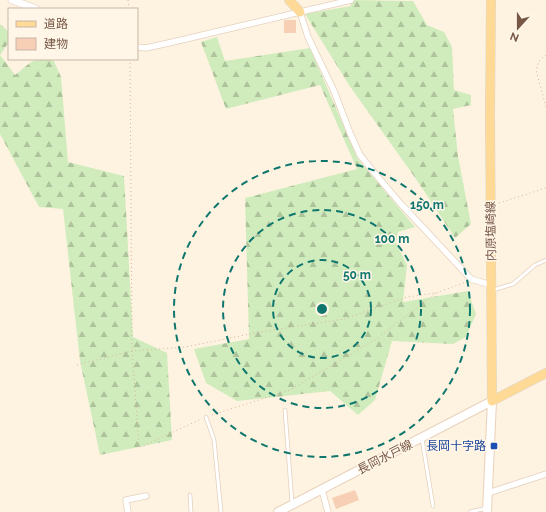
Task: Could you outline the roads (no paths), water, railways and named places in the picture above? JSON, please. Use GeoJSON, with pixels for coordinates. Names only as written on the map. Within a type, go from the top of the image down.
{"type":"FeatureCollection","features":[{"type":"Feature","properties":{"kind":"main road"},"geometry":{"type":"LineString","coordinates":[[289,0],[300,12]]}},
{"type":"Feature","properties":{"kind":"main road","name":"内原塩崎線"},"geometry":{"type":"LineString","coordinates":[[491,0],[490,114],[492,401]]}},
{"type":"Feature","properties":{"kind":"main road"},"geometry":{"type":"LineString","coordinates":[[487,510],[492,401],[546,373]]}},
{"type":"Feature","properties":{"kind":"main road","name":"長岡水戸線"},"geometry":{"type":"LineString","coordinates":[[278,512],[492,401]]}},
{"type":"Feature","properties":{"kind":"street"},"geometry":{"type":"LineString","coordinates":[[12,0],[33,8]]}},
{"type":"Feature","properties":{"kind":"street"},"geometry":{"type":"LineString","coordinates":[[138,47],[146,48],[351,0]]}},
{"type":"Feature","properties":{"kind":"street"},"geometry":{"type":"LineString","coordinates":[[300,12],[308,37],[334,91],[360,155],[400,203],[471,280],[492,288]]}},
{"type":"Feature","properties":{"kind":"street"},"geometry":{"type":"LineString","coordinates":[[488,493],[546,474]]}},
{"type":"Feature","properties":{"kind":"street"},"geometry":{"type":"LineString","coordinates":[[322,490],[328,512]]}},
{"type":"Feature","properties":{"kind":"street"},"geometry":{"type":"LineString","coordinates":[[128,512],[126,500],[146,496]]}},
{"type":"Feature","properties":{"kind":"lane"},"geometry":{"type":"LineString","coordinates":[[492,288],[513,284],[535,265],[546,260]]}},
{"type":"Feature","properties":{"kind":"lane"},"geometry":{"type":"LineString","coordinates":[[284,410],[292,505]]}},
{"type":"Feature","properties":{"kind":"lane"},"geometry":{"type":"LineString","coordinates":[[206,417],[214,440],[222,512]]}},
{"type":"Feature","properties":{"kind":"lane"},"geometry":{"type":"LineString","coordinates":[[422,438],[433,506]]}},
{"type":"Feature","properties":{"kind":"lane"},"geometry":{"type":"LineString","coordinates":[[190,495],[191,512]]}},
{"type":"Feature","properties":{"kind":"lane"},"geometry":{"type":"LineString","coordinates":[[470,512],[487,510]]}},
{"type":"Feature","properties":{"kind":"place","name":"長岡十字路"},"geometry":{"type":"Point","coordinates":[494,446]}}]}
